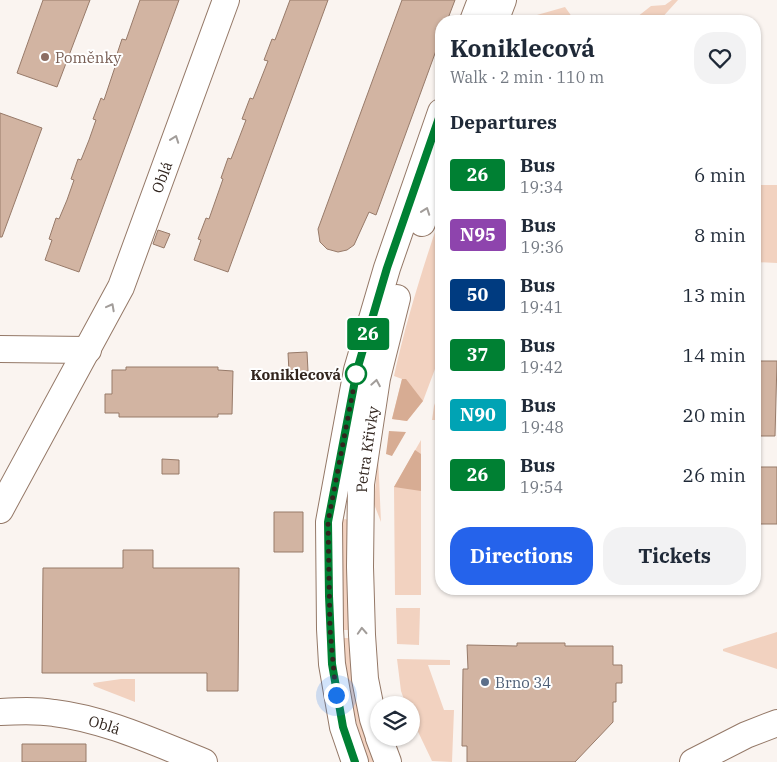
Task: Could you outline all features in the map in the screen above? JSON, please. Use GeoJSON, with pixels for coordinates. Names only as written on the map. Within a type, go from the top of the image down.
{"type":"FeatureCollection","features":[{"type":"Feature","properties":{"kind":"street","name":"Oblá"},"geometry":{"type":"LineString","coordinates":[[0,510],[121,287],[226,0]]}},
{"type":"Feature","properties":{"kind":"street"},"geometry":{"type":"LineString","coordinates":[[475,15],[481,0]]}},
{"type":"Feature","properties":{"kind":"street"},"geometry":{"type":"LineString","coordinates":[[497,15],[502,0]]}},
{"type":"Feature","properties":{"kind":"street","name":"Petra Křivky"},"geometry":{"type":"LineString","coordinates":[[355,762],[343,727],[332,664],[328,522],[357,370],[387,268],[435,129]]}},
{"type":"Feature","properties":{"kind":"street","name":"Petra Křivky"},"geometry":{"type":"LineString","coordinates":[[370,704],[365,679],[360,594],[361,484],[377,378],[388,328],[404,272],[435,186]]}},
{"type":"Feature","properties":{"kind":"street"},"geometry":{"type":"LineString","coordinates":[[0,349],[88,350]]}},
{"type":"Feature","properties":{"kind":"street","name":"Oblá"},"geometry":{"type":"LineString","coordinates":[[0,712],[46,712],[97,721],[204,762]]}},
{"type":"Feature","properties":{"kind":"street"},"geometry":{"type":"LineString","coordinates":[[693,762],[746,735],[777,723]]}},
{"type":"Feature","properties":{"kind":"street","name":"Petra Křivky"},"geometry":{"type":"LineString","coordinates":[[382,746],[388,762]]}},
{"type":"Feature","properties":{"kind":"shaded area"},"geometry":{"type":"Polygon","coordinates":[[[672,0],[678,0],[664,15],[640,15],[651,6],[665,5],[672,0]]]}},
{"type":"Feature","properties":{"kind":"shaded area"},"geometry":{"type":"Polygon","coordinates":[[[565,7],[571,15],[537,15],[565,7]]]}},
{"type":"Feature","properties":{"kind":"shaded area"},"geometry":{"type":"Polygon","coordinates":[[[761,185],[777,185],[777,263],[761,262],[761,185]]]}},
{"type":"Feature","properties":{"kind":"shaded area"},"geometry":{"type":"Polygon","coordinates":[[[435,232],[435,369],[423,401],[407,421],[392,419],[402,379],[394,376],[415,294],[435,232]]]}},
{"type":"Feature","properties":{"kind":"shaded area"},"geometry":{"type":"Polygon","coordinates":[[[402,379],[406,379],[423,401],[407,421],[392,419],[402,379]]]}},
{"type":"Feature","properties":{"kind":"shaded area"},"geometry":{"type":"Polygon","coordinates":[[[435,403],[435,420],[432,420],[435,403]]]}},
{"type":"Feature","properties":{"kind":"shaded area"},"geometry":{"type":"Polygon","coordinates":[[[389,431],[406,432],[392,456],[386,454],[389,431]]]}},
{"type":"Feature","properties":{"kind":"shaded area"},"geometry":{"type":"Polygon","coordinates":[[[421,440],[421,595],[395,595],[394,487],[421,440]]]}},
{"type":"Feature","properties":{"kind":"shaded area"},"geometry":{"type":"Polygon","coordinates":[[[415,450],[421,454],[421,491],[394,487],[415,450]]]}},
{"type":"Feature","properties":{"kind":"shaded area"},"geometry":{"type":"Polygon","coordinates":[[[378,455],[381,522],[374,504],[378,455]]]}},
{"type":"Feature","properties":{"kind":"shaded area"},"geometry":{"type":"Polygon","coordinates":[[[346,519],[348,521],[351,630],[342,630],[341,520],[346,519]]]}},
{"type":"Feature","properties":{"kind":"shaded area"},"geometry":{"type":"Polygon","coordinates":[[[396,608],[420,608],[419,645],[397,644],[396,608]]]}},
{"type":"Feature","properties":{"kind":"shaded area"},"geometry":{"type":"Polygon","coordinates":[[[777,632],[777,669],[723,651],[723,649],[777,632]]]}},
{"type":"Feature","properties":{"kind":"shaded area"},"geometry":{"type":"Polygon","coordinates":[[[343,638],[351,638],[370,729],[370,746],[374,746],[377,762],[367,762],[355,716],[343,638]]]}},
{"type":"Feature","properties":{"kind":"shaded area"},"geometry":{"type":"Polygon","coordinates":[[[397,659],[450,660],[450,665],[428,665],[444,710],[454,710],[452,762],[432,761],[420,736],[420,696],[403,696],[397,659]]]}},
{"type":"Feature","properties":{"kind":"shaded area"},"geometry":{"type":"Polygon","coordinates":[[[135,679],[135,702],[94,686],[93,683],[135,679]]]}},
{"type":"Feature","properties":{"kind":"building","name":"Poměnky"},"geometry":{"type":"Polygon","coordinates":[[[43,0],[90,0],[57,87],[17,73],[43,0]]]}},
{"type":"Feature","properties":{"kind":"building"},"geometry":{"type":"Polygon","coordinates":[[[140,0],[179,0],[79,272],[45,260],[52,240],[49,239],[56,218],[59,219],[67,200],[74,180],[71,179],[78,159],[81,160],[89,140],[96,120],[93,119],[101,98],[104,100],[122,39],[126,40],[140,0]]]}},
{"type":"Feature","properties":{"kind":"building"},"geometry":{"type":"Polygon","coordinates":[[[290,0],[328,0],[228,272],[194,260],[201,240],[198,239],[206,218],[209,219],[228,158],[231,159],[246,120],[242,119],[250,98],[253,99],[268,61],[264,60],[272,39],[275,40],[290,0]]]}},
{"type":"Feature","properties":{"kind":"building"},"geometry":{"type":"Polygon","coordinates":[[[402,0],[455,0],[449,15],[435,15],[435,53],[376,215],[369,212],[354,245],[347,250],[338,252],[327,249],[320,242],[318,229],[402,0]]]}},
{"type":"Feature","properties":{"kind":"building"},"geometry":{"type":"Polygon","coordinates":[[[0,113],[42,128],[2,237],[0,237],[0,113]]]}},
{"type":"Feature","properties":{"kind":"building"},"geometry":{"type":"Polygon","coordinates":[[[158,230],[170,234],[164,248],[153,244],[158,230]]]}},
{"type":"Feature","properties":{"kind":"building"},"geometry":{"type":"Polygon","coordinates":[[[307,352],[308,371],[289,372],[288,353],[307,352]]]}},
{"type":"Feature","properties":{"kind":"building"},"geometry":{"type":"Polygon","coordinates":[[[761,361],[777,361],[775,436],[761,436],[761,361]]]}},
{"type":"Feature","properties":{"kind":"building"},"geometry":{"type":"Polygon","coordinates":[[[126,367],[218,367],[218,370],[233,371],[232,414],[218,414],[218,417],[119,417],[119,413],[105,413],[105,394],[112,394],[112,370],[126,370],[126,367]]]}},
{"type":"Feature","properties":{"kind":"building"},"geometry":{"type":"Polygon","coordinates":[[[162,459],[179,460],[179,474],[162,474],[162,459]]]}},
{"type":"Feature","properties":{"kind":"building"},"geometry":{"type":"Polygon","coordinates":[[[761,467],[777,467],[777,524],[761,524],[761,467]]]}},
{"type":"Feature","properties":{"kind":"building"},"geometry":{"type":"Polygon","coordinates":[[[274,512],[303,512],[303,552],[274,552],[274,512]]]}},
{"type":"Feature","properties":{"kind":"building"},"geometry":{"type":"Polygon","coordinates":[[[123,550],[153,550],[153,568],[239,568],[238,691],[207,691],[207,673],[42,673],[43,568],[123,568],[123,550]]]}},
{"type":"Feature","properties":{"kind":"building"},"geometry":{"type":"Polygon","coordinates":[[[517,643],[613,646],[613,665],[622,665],[622,683],[616,683],[616,702],[613,702],[613,722],[575,762],[467,762],[467,746],[462,746],[463,669],[468,669],[467,645],[517,646],[517,643]]]}},
{"type":"Feature","properties":{"kind":"building"},"geometry":{"type":"Polygon","coordinates":[[[22,744],[86,744],[86,762],[22,762],[22,744]]]}},
{"type":"Feature","properties":{"kind":"bus line","name":"26"},"geometry":{"type":"LineString","coordinates":[[355,762],[343,727],[332,664],[328,522],[357,370],[387,268],[435,129]]}},
{"type":"Feature","properties":{"kind":"place","name":"Poměnky"},"geometry":{"type":"Point","coordinates":[45,57]}},
{"type":"Feature","properties":{"kind":"place","name":"Koniklecová"},"geometry":{"type":"Point","coordinates":[356,374]}},
{"type":"Feature","properties":{"kind":"place","name":"Brno 34"},"geometry":{"type":"Point","coordinates":[485,682]}},
{"type":"Feature","properties":{"kind":"route"},"geometry":{"type":"LineString","coordinates":[[336,695],[330,629],[328,522],[357,370],[356,374]]}}]}
